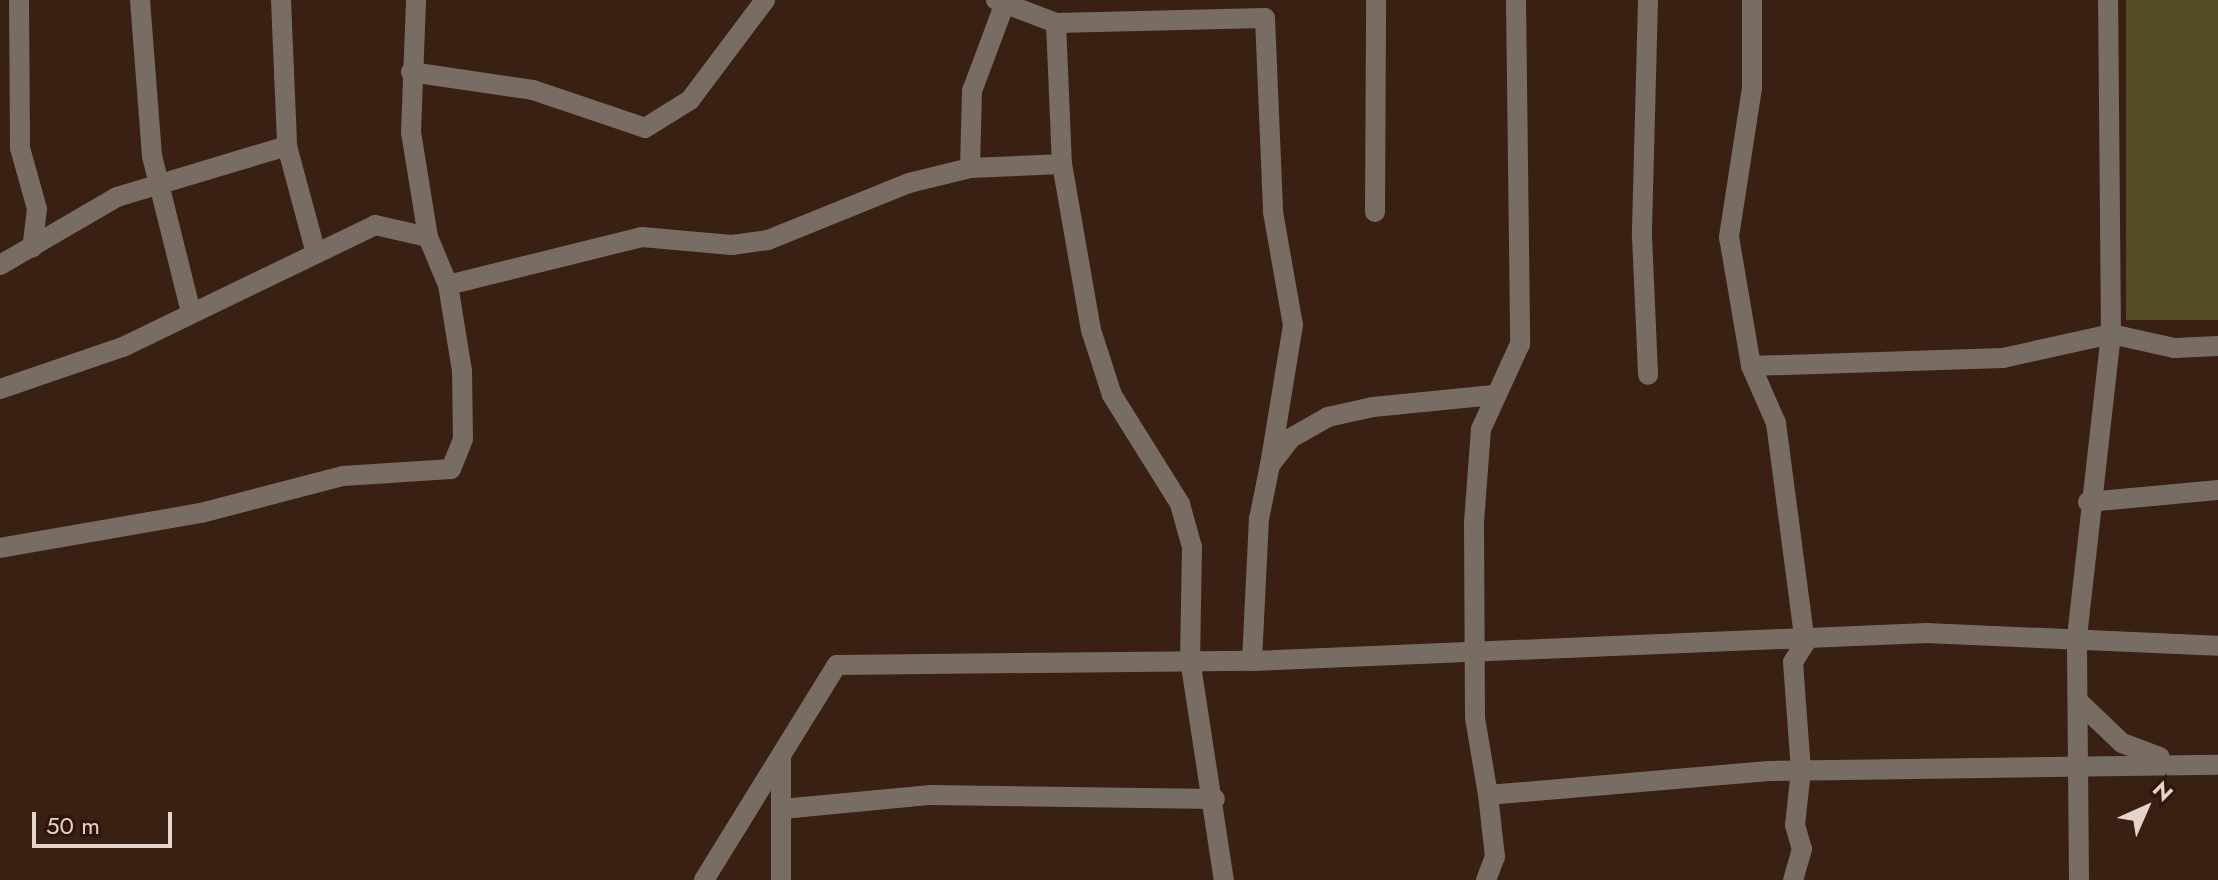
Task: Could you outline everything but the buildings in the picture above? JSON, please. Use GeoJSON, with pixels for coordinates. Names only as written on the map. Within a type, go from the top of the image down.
{"type":"FeatureCollection","features":[{"type":"Feature","properties":{"kind":"street"},"geometry":{"type":"LineString","coordinates":[[19,0],[8,43],[10,151],[37,209],[32,248]]}},
{"type":"Feature","properties":{"kind":"street"},"geometry":{"type":"LineString","coordinates":[[140,0],[157,183],[191,313]]}},
{"type":"Feature","properties":{"kind":"street"},"geometry":{"type":"LineString","coordinates":[[281,0],[287,146],[315,250]]}},
{"type":"Feature","properties":{"kind":"street"},"geometry":{"type":"LineString","coordinates":[[0,548],[201,513],[343,476],[451,469],[460,455],[465,407],[448,285],[428,237],[411,132],[416,0]]}},
{"type":"Feature","properties":{"kind":"street"},"geometry":{"type":"LineString","coordinates":[[411,72],[533,90],[645,128],[690,100],[765,0]]}},
{"type":"Feature","properties":{"kind":"street"},"geometry":{"type":"LineString","coordinates":[[1375,212],[1376,0]]}},
{"type":"Feature","properties":{"kind":"street"},"geometry":{"type":"LineString","coordinates":[[1486,880],[1495,857],[1475,718],[1479,652],[1476,471],[1493,395],[1520,344],[1516,0]]}},
{"type":"Feature","properties":{"kind":"street"},"geometry":{"type":"LineString","coordinates":[[1648,0],[1642,236],[1648,375]]}},
{"type":"Feature","properties":{"kind":"street"},"geometry":{"type":"LineString","coordinates":[[1752,0],[1752,88],[1729,237],[1751,366],[1776,423],[1805,643],[1793,662],[1801,770],[1795,825],[1802,849],[1793,880]]}},
{"type":"Feature","properties":{"kind":"street"},"geometry":{"type":"LineString","coordinates":[[2079,880],[2081,765],[2077,637],[2088,502],[2111,334],[2108,0]]}},
{"type":"Feature","properties":{"kind":"street"},"geometry":{"type":"LineString","coordinates":[[970,168],[972,91],[1002,2],[1056,23],[1265,18],[1273,212],[1293,325],[1259,519],[1252,661]]}},
{"type":"Feature","properties":{"kind":"street"},"geometry":{"type":"LineString","coordinates":[[1056,23],[1062,164],[1091,330],[1112,395],[1180,504],[1192,547],[1190,659],[1215,799],[1224,880]]}},
{"type":"Feature","properties":{"kind":"street"},"geometry":{"type":"LineString","coordinates":[[0,265],[117,197],[287,146]]}},
{"type":"Feature","properties":{"kind":"street"},"geometry":{"type":"LineString","coordinates":[[448,285],[642,237],[732,245],[768,240],[909,183],[970,168],[1062,164]]}},
{"type":"Feature","properties":{"kind":"street"},"geometry":{"type":"LineString","coordinates":[[0,389],[123,347],[315,250],[389,223],[428,237]]}},
{"type":"Feature","properties":{"kind":"street"},"geometry":{"type":"LineString","coordinates":[[1751,366],[2003,358],[2111,334],[2174,348],[2218,346]]}},
{"type":"Feature","properties":{"kind":"street"},"geometry":{"type":"LineString","coordinates":[[1270,465],[1291,438],[1328,417],[1493,395]]}},
{"type":"Feature","properties":{"kind":"street"},"geometry":{"type":"LineString","coordinates":[[2088,502],[2218,490]]}},
{"type":"Feature","properties":{"kind":"street"},"geometry":{"type":"LineString","coordinates":[[704,880],[837,665],[1190,659],[1252,661],[1805,643],[1926,633],[2077,637],[2218,646]]}},
{"type":"Feature","properties":{"kind":"street"},"geometry":{"type":"LineString","coordinates":[[2079,702],[2122,743],[2173,761]]}},
{"type":"Feature","properties":{"kind":"street"},"geometry":{"type":"LineString","coordinates":[[781,759],[781,880]]}},
{"type":"Feature","properties":{"kind":"street"},"geometry":{"type":"LineString","coordinates":[[1488,795],[1801,770],[2173,761],[2218,765]]}},
{"type":"Feature","properties":{"kind":"street"},"geometry":{"type":"LineString","coordinates":[[782,809],[931,795],[1215,799]]}},
{"type":"Feature","properties":{"kind":"shaded area"},"geometry":{"type":"Polygon","coordinates":[[[2126,0],[2218,0],[2218,320],[2126,320],[2126,0]]]}}]}
